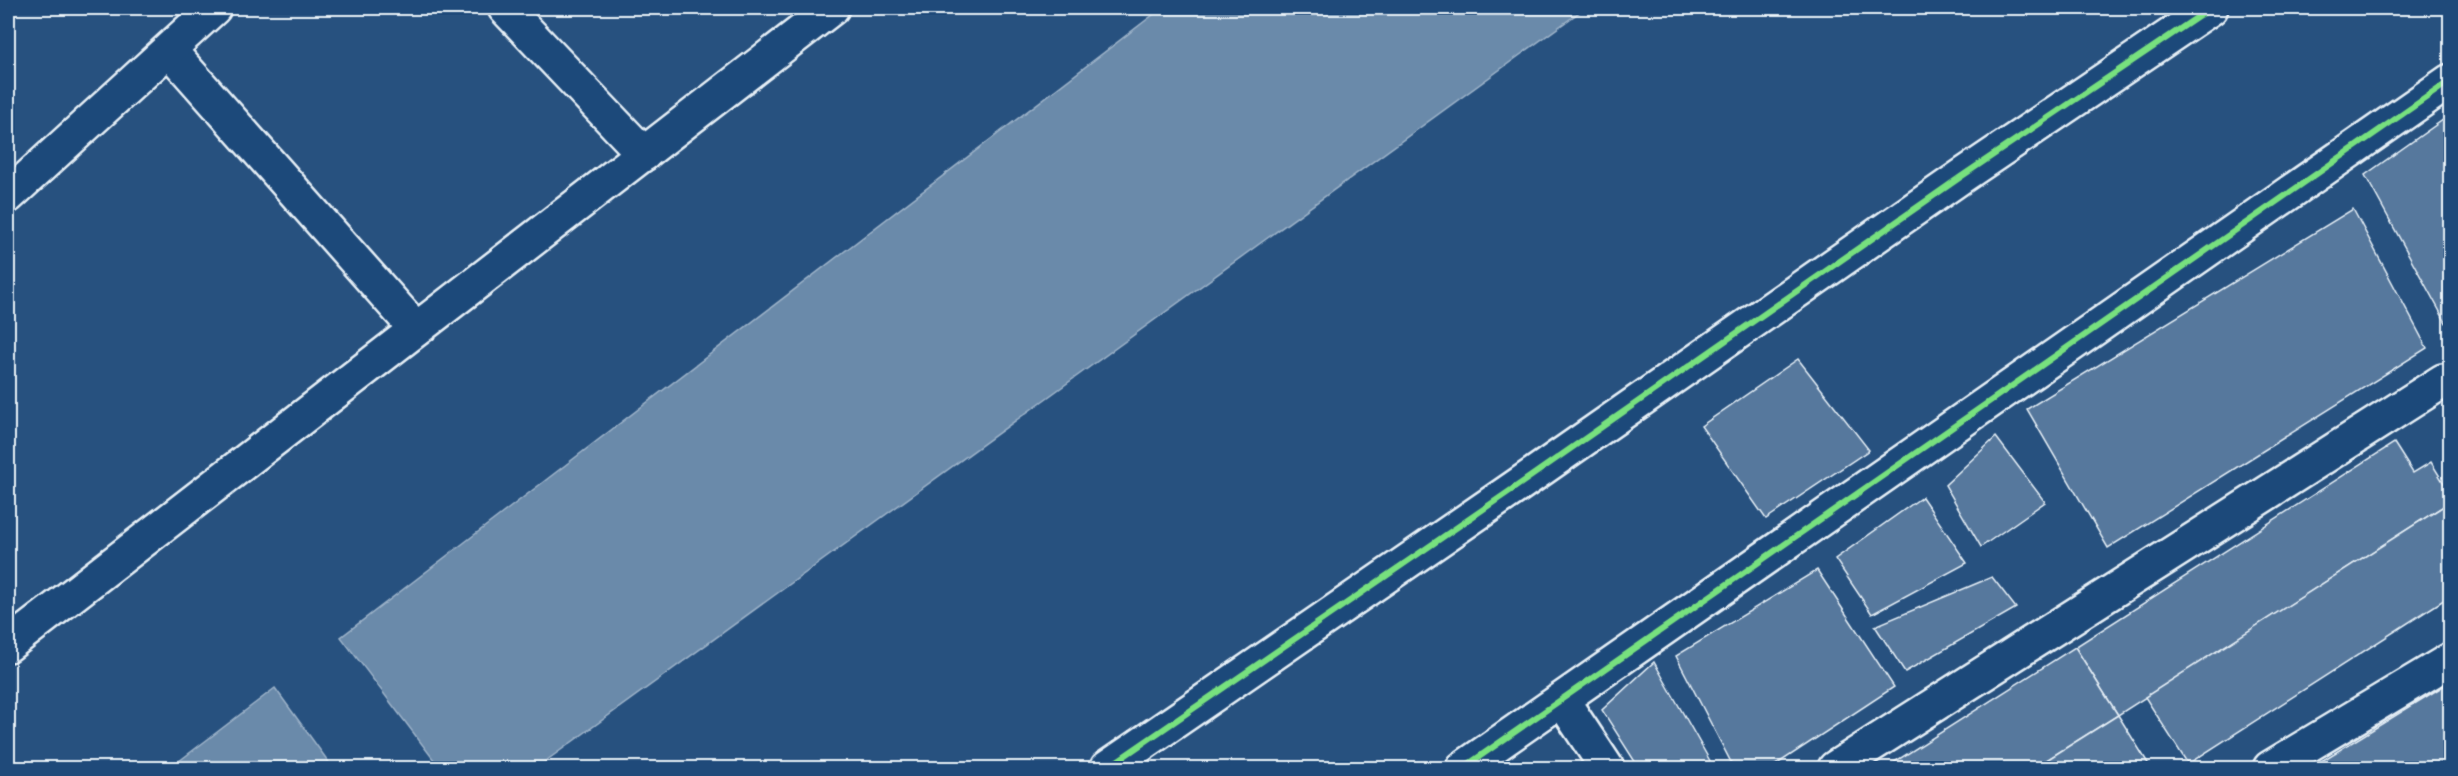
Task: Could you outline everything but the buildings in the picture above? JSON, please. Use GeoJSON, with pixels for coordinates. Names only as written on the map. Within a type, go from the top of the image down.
{"type":"FeatureCollection","features":[{"type":"Feature","properties":{"kind":"street"},"geometry":{"type":"LineString","coordinates":[[8,196],[214,8]]}},
{"type":"Feature","properties":{"kind":"street"},"geometry":{"type":"LineString","coordinates":[[505,8],[644,154]]}},
{"type":"Feature","properties":{"kind":"street"},"geometry":{"type":"LineString","coordinates":[[8,645],[832,8]]}},
{"type":"Feature","properties":{"kind":"street"},"geometry":{"type":"LineString","coordinates":[[1107,768],[2208,8]]}},
{"type":"Feature","properties":{"kind":"street"},"geometry":{"type":"LineString","coordinates":[[169,50],[416,329]]}},
{"type":"Feature","properties":{"kind":"street"},"geometry":{"type":"LineString","coordinates":[[1463,768],[2451,81]]}},
{"type":"Feature","properties":{"kind":"street"},"geometry":{"type":"LineString","coordinates":[[1835,768],[2448,383]]}},
{"type":"Feature","properties":{"kind":"street"},"geometry":{"type":"LineString","coordinates":[[2270,768],[2451,660]]}},
{"type":"Feature","properties":{"kind":"street"},"geometry":{"type":"LineString","coordinates":[[1562,700],[1607,768]]}},
{"type":"Feature","properties":{"kind":"water"},"geometry":{"type":"Polygon","coordinates":[[[1162,8],[1585,8],[536,768],[440,768],[341,637],[1162,8]]]}},
{"type":"Feature","properties":{"kind":"water"},"geometry":{"type":"Polygon","coordinates":[[[275,688],[333,768],[170,768],[275,688]]]}},
{"type":"Feature","properties":{"kind":"cycle path"},"geometry":{"type":"LineString","coordinates":[[1107,768],[1962,176],[2211,8]]}},
{"type":"Feature","properties":{"kind":"cycle path"},"geometry":{"type":"LineString","coordinates":[[1463,768],[2450,81]]}}]}
